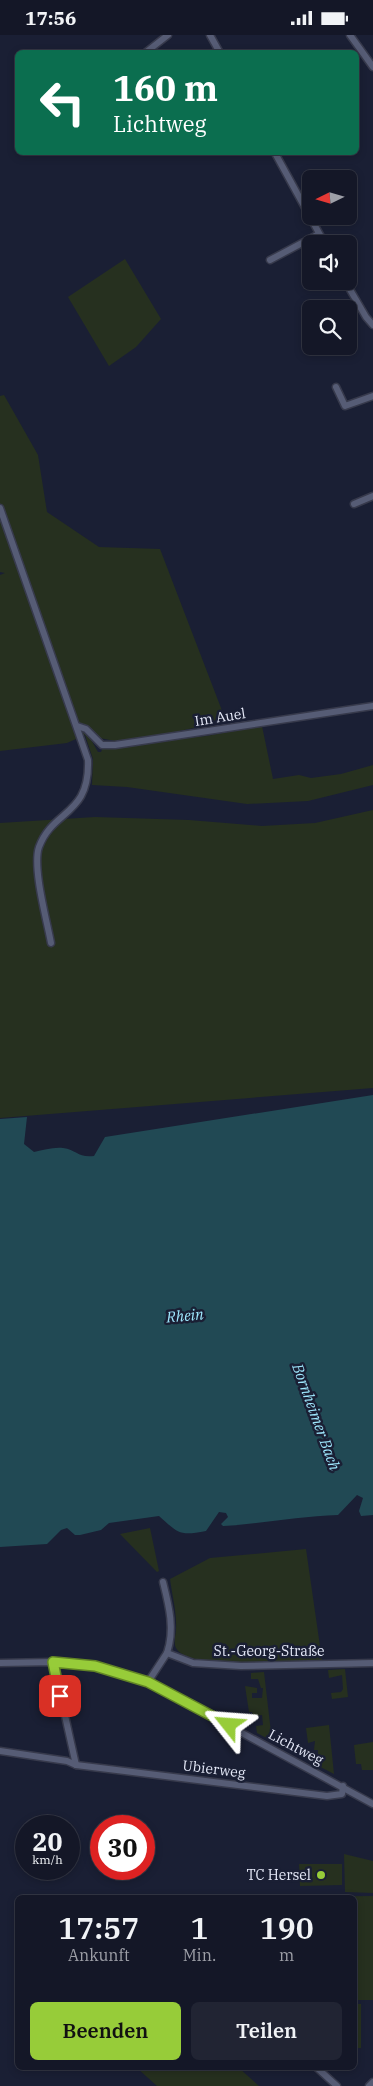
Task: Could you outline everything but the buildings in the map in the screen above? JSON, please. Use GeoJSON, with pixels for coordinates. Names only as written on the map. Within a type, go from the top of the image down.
{"type":"FeatureCollection","features":[{"type":"Feature","properties":{"kind":"street"},"geometry":{"type":"LineString","coordinates":[[149,50],[168,35]]}},
{"type":"Feature","properties":{"kind":"street"},"geometry":{"type":"LineString","coordinates":[[210,35],[218,50]]}},
{"type":"Feature","properties":{"kind":"street"},"geometry":{"type":"LineString","coordinates":[[350,35],[373,67]]}},
{"type":"Feature","properties":{"kind":"street"},"geometry":{"type":"LineString","coordinates":[[270,260],[320,233],[275,155]]}},
{"type":"Feature","properties":{"kind":"street"},"geometry":{"type":"LineString","coordinates":[[350,290],[366,317],[373,325]]}},
{"type":"Feature","properties":{"kind":"street"},"geometry":{"type":"LineString","coordinates":[[336,387],[345,406],[373,396]]}},
{"type":"Feature","properties":{"kind":"street"},"geometry":{"type":"LineString","coordinates":[[354,504],[373,495]]}},
{"type":"Feature","properties":{"kind":"street"},"geometry":{"type":"LineString","coordinates":[[0,507],[88,760],[89,777],[86,788],[77,803],[50,829],[38,847],[37,869],[50,943]]}},
{"type":"Feature","properties":{"kind":"street","name":"Im Auel"},"geometry":{"type":"LineString","coordinates":[[77,726],[86,729],[102,745],[115,745],[373,706]]}},
{"type":"Feature","properties":{"kind":"street"},"geometry":{"type":"LineString","coordinates":[[148,1682],[167,1653],[172,1635],[170,1610],[163,1582]]}},
{"type":"Feature","properties":{"kind":"street","name":"St.-Georg-Straße"},"geometry":{"type":"LineString","coordinates":[[167,1653],[193,1663],[241,1666],[373,1663]]}},
{"type":"Feature","properties":{"kind":"street"},"geometry":{"type":"LineString","coordinates":[[53,1662],[76,1765]]}},
{"type":"Feature","properties":{"kind":"street","name":"Lichtweg"},"geometry":{"type":"LineString","coordinates":[[0,1663],[53,1662],[95,1666],[148,1682],[373,1804]]}},
{"type":"Feature","properties":{"kind":"street"},"geometry":{"type":"LineString","coordinates":[[0,1751],[67,1761],[76,1765]]}},
{"type":"Feature","properties":{"kind":"street","name":"Ubierweg"},"geometry":{"type":"LineString","coordinates":[[76,1765],[326,1795],[342,1793],[343,1787]]}},
{"type":"Feature","properties":{"kind":"street"},"geometry":{"type":"LineString","coordinates":[[319,2070],[336,2086]]}},
{"type":"Feature","properties":{"kind":"street"},"geometry":{"type":"LineString","coordinates":[[369,2086],[373,2082]]}},
{"type":"Feature","properties":{"kind":"green space"},"geometry":{"type":"Polygon","coordinates":[[[125,259],[161,319],[136,347],[109,366],[68,297],[125,259]]]}},
{"type":"Feature","properties":{"kind":"green space"},"geometry":{"type":"Polygon","coordinates":[[[4,395],[38,455],[47,512],[99,547],[160,549],[226,721],[156,736],[115,741],[89,736],[98,752],[101,752],[103,747],[206,736],[262,726],[273,779],[299,775],[311,778],[341,774],[373,765],[373,785],[308,801],[247,804],[127,787],[92,785],[93,759],[85,735],[67,743],[0,751],[0,575],[5,573],[0,572],[0,396],[4,395]]]}},
{"type":"Feature","properties":{"kind":"green space"},"geometry":{"type":"Polygon","coordinates":[[[373,810],[373,1088],[0,1118],[0,823],[95,817],[189,820],[262,826],[315,823],[373,810]]]}},
{"type":"Feature","properties":{"kind":"green space"},"geometry":{"type":"Polygon","coordinates":[[[150,1528],[159,1571],[157,1572],[120,1534],[150,1528]]]}},
{"type":"Feature","properties":{"kind":"green space"},"geometry":{"type":"Polygon","coordinates":[[[306,1549],[322,1660],[221,1663],[200,1660],[185,1655],[176,1648],[176,1617],[170,1579],[210,1558],[306,1549]]]}},
{"type":"Feature","properties":{"kind":"green space"},"geometry":{"type":"Polygon","coordinates":[[[345,1669],[348,1697],[332,1699],[331,1693],[341,1692],[343,1689],[342,1675],[329,1678],[328,1670],[345,1669]]]}},
{"type":"Feature","properties":{"kind":"green space"},"geometry":{"type":"Polygon","coordinates":[[[264,1672],[272,1741],[257,1733],[256,1726],[263,1725],[262,1715],[253,1716],[252,1712],[249,1712],[245,1686],[257,1688],[257,1693],[252,1693],[252,1698],[262,1698],[263,1688],[261,1688],[258,1679],[251,1679],[251,1673],[264,1672]]]}},
{"type":"Feature","properties":{"kind":"green space"},"geometry":{"type":"Polygon","coordinates":[[[329,1725],[334,1774],[309,1761],[309,1756],[318,1755],[318,1750],[314,1750],[315,1741],[308,1743],[306,1728],[329,1725]]]}},
{"type":"Feature","properties":{"kind":"green space"},"geometry":{"type":"Polygon","coordinates":[[[373,1742],[373,1770],[362,1770],[361,1764],[356,1764],[354,1745],[373,1742]]]}},
{"type":"Feature","properties":{"kind":"green space"},"geometry":{"type":"Polygon","coordinates":[[[344,1854],[373,1861],[373,1893],[345,1892],[344,1854]]]}},
{"type":"Feature","properties":{"kind":"green space","name":"TC Hersel"},"geometry":{"type":"Polygon","coordinates":[[[299,1864],[342,1864],[342,1885],[300,1886],[299,1864]]]}},
{"type":"Feature","properties":{"kind":"green space"},"geometry":{"type":"Polygon","coordinates":[[[357,1896],[373,1896],[373,2000],[357,2000],[357,1896]]]}},
{"type":"Feature","properties":{"kind":"green space"},"geometry":{"type":"Polygon","coordinates":[[[357,2004],[361,2004],[361,2048],[357,2048],[357,2004]]]}},
{"type":"Feature","properties":{"kind":"green space"},"geometry":{"type":"Polygon","coordinates":[[[139,2070],[241,2070],[259,2086],[157,2086],[139,2070]]]}},
{"type":"Feature","properties":{"kind":"water"},"geometry":{"type":"Polygon","coordinates":[[[373,1095],[373,1515],[361,1516],[359,1511],[363,1498],[357,1495],[338,1515],[223,1526],[221,1524],[228,1517],[226,1513],[219,1512],[206,1531],[190,1533],[176,1530],[159,1516],[109,1523],[101,1530],[80,1535],[75,1535],[67,1528],[61,1530],[47,1544],[0,1547],[0,1119],[27,1117],[24,1144],[34,1152],[52,1148],[63,1148],[84,1156],[94,1156],[105,1137],[373,1095]]]}},
{"type":"Feature","properties":{"kind":"place","name":"TC Hersel"},"geometry":{"type":"Point","coordinates":[321,1875]}},
{"type":"Feature","properties":{"kind":"route"},"geometry":{"type":"LineString","coordinates":[[60,1696],[53,1662],[95,1666],[148,1682],[229,1725]]}},
{"type":"Feature","properties":{"kind":"water label","name":"Rhein"},"geometry":{"type":"Point","coordinates":[185,1316]}},
{"type":"Feature","properties":{"kind":"water label","name":"Bornheimer Bach"},"geometry":{"type":"Point","coordinates":[316,1417]}}]}
